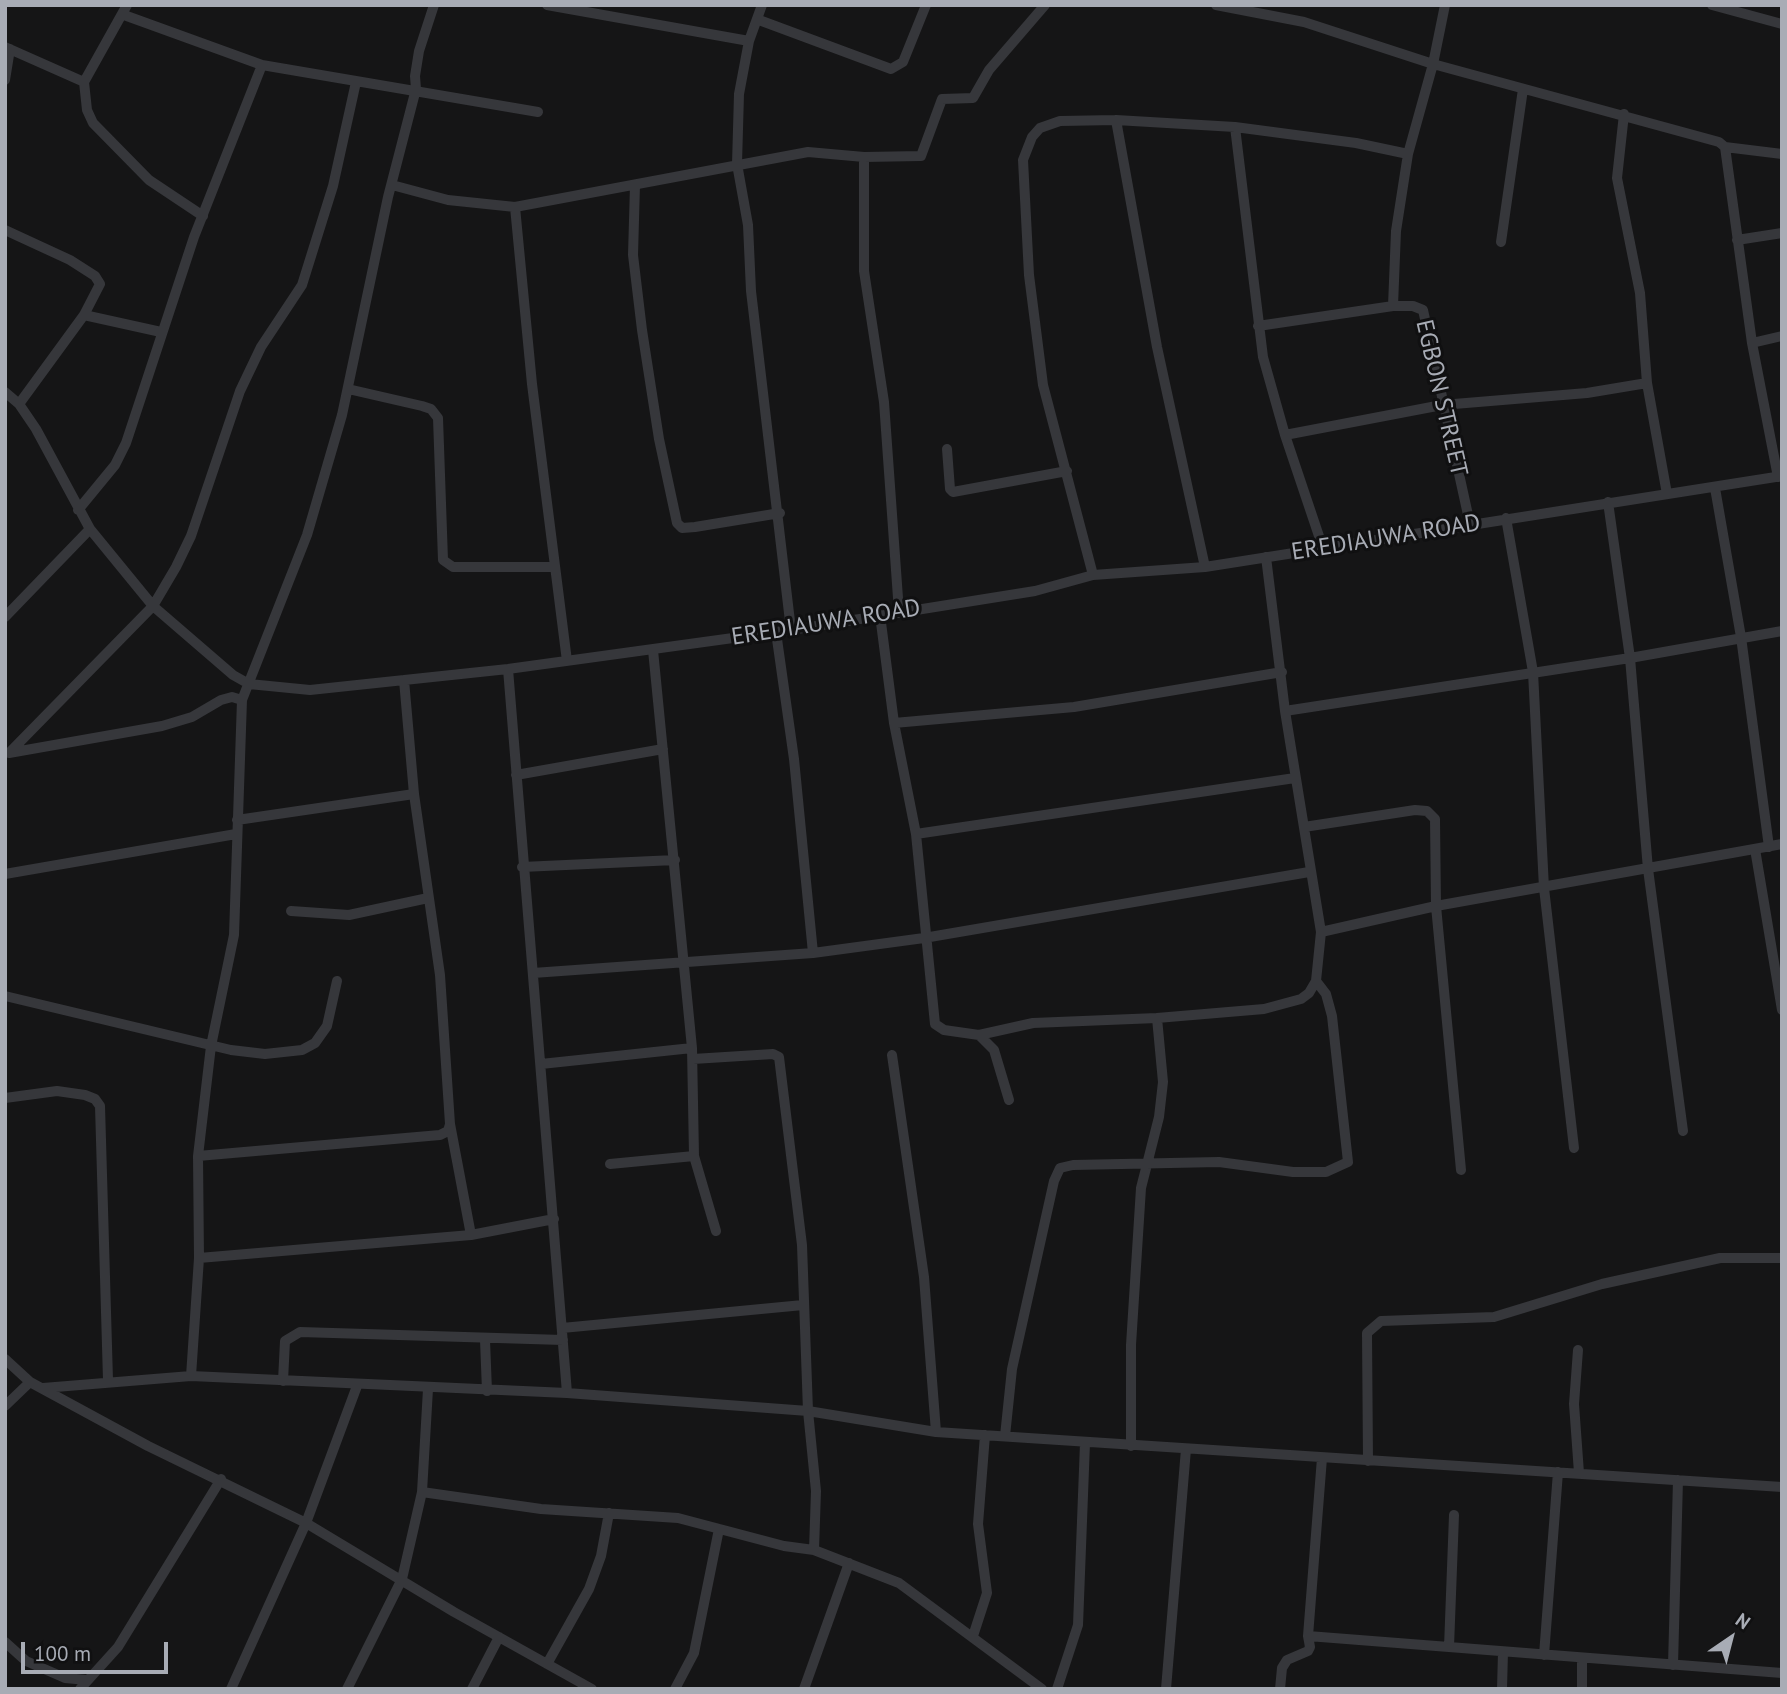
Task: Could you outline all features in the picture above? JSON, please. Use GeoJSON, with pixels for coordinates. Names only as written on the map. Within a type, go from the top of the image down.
{"type":"FeatureCollection","features":[{"type":"Feature","properties":{"kind":"street"},"geometry":{"type":"LineString","coordinates":[[191,1376],[199,1258],[198,1156],[211,1046],[234,935],[242,700],[307,535],[348,389],[392,185],[416,89],[419,51],[434,5]]}},
{"type":"Feature","properties":{"kind":"street"},"geometry":{"type":"LineString","coordinates":[[547,5],[749,41]]}},
{"type":"Feature","properties":{"kind":"street"},"geometry":{"type":"LineString","coordinates":[[762,5],[759,20],[749,41],[738,94],[737,164],[748,225],[751,291],[780,513],[791,630]]}},
{"type":"Feature","properties":{"kind":"street"},"geometry":{"type":"LineString","coordinates":[[759,20],[891,69],[904,62],[926,5]]}},
{"type":"Feature","properties":{"kind":"street"},"geometry":{"type":"LineString","coordinates":[[392,185],[448,200],[515,207],[808,152],[921,156],[942,99],[973,98],[989,70],[1045,5]]}},
{"type":"Feature","properties":{"kind":"street"},"geometry":{"type":"LineString","coordinates":[[1216,5],[1304,22],[1433,64],[1624,114],[1719,142],[1725,147],[1782,154]]}},
{"type":"Feature","properties":{"kind":"street"},"geometry":{"type":"LineString","coordinates":[[1393,306],[1396,231],[1408,154],[1433,64],[1445,5]]}},
{"type":"Feature","properties":{"kind":"street"},"geometry":{"type":"LineString","coordinates":[[1712,5],[1741,9],[1782,24]]}},
{"type":"Feature","properties":{"kind":"street"},"geometry":{"type":"LineString","coordinates":[[202,216],[149,180],[93,123],[87,110],[84,82],[126,10],[262,65],[356,82],[416,89],[538,112]]}},
{"type":"Feature","properties":{"kind":"street"},"geometry":{"type":"LineString","coordinates":[[5,80],[8,48],[84,82]]}},
{"type":"Feature","properties":{"kind":"street"},"geometry":{"type":"LineString","coordinates":[[78,510],[115,465],[152,368],[161,332],[202,216],[262,65]]}},
{"type":"Feature","properties":{"kind":"street"},"geometry":{"type":"LineString","coordinates":[[8,753],[153,606],[191,536],[240,391],[261,346],[302,285],[333,186],[356,82]]}},
{"type":"Feature","properties":{"kind":"street"},"geometry":{"type":"LineString","coordinates":[[1501,242],[1523,89]]}},
{"type":"Feature","properties":{"kind":"street"},"geometry":{"type":"LineString","coordinates":[[1624,114],[1616,178],[1640,293],[1647,383],[1667,494]]}},
{"type":"Feature","properties":{"kind":"street"},"geometry":{"type":"LineString","coordinates":[[1093,575],[1043,385],[1030,275],[1023,160],[1040,128],[1060,121],[1116,120],[1235,127],[1356,143],[1408,154]]}},
{"type":"Feature","properties":{"kind":"street"},"geometry":{"type":"LineString","coordinates":[[1116,120],[1157,347],[1205,567]]}},
{"type":"Feature","properties":{"kind":"street"},"geometry":{"type":"LineString","coordinates":[[1235,127],[1258,326],[1285,435],[1323,548]]}},
{"type":"Feature","properties":{"kind":"street"},"geometry":{"type":"LineString","coordinates":[[1725,147],[1752,343],[1780,477]]}},
{"type":"Feature","properties":{"kind":"street"},"geometry":{"type":"LineString","coordinates":[[864,156],[864,271],[884,402],[899,612]]}},
{"type":"Feature","properties":{"kind":"street"},"geometry":{"type":"LineString","coordinates":[[635,185],[633,255],[642,330],[659,439],[677,523],[681,528],[695,527],[780,513]]}},
{"type":"Feature","properties":{"kind":"street"},"geometry":{"type":"LineString","coordinates":[[515,207],[532,384],[567,661]]}},
{"type":"Feature","properties":{"kind":"street"},"geometry":{"type":"LineString","coordinates":[[5,230],[70,260],[96,275],[100,284],[84,315],[19,404]]}},
{"type":"Feature","properties":{"kind":"street"},"geometry":{"type":"LineString","coordinates":[[1737,240],[1782,233]]}},
{"type":"Feature","properties":{"kind":"street","name":"EGBON STREET"},"geometry":{"type":"LineString","coordinates":[[1258,326],[1393,306],[1413,306],[1423,310],[1470,524]]}},
{"type":"Feature","properties":{"kind":"street"},"geometry":{"type":"LineString","coordinates":[[84,315],[161,332]]}},
{"type":"Feature","properties":{"kind":"street"},"geometry":{"type":"LineString","coordinates":[[1752,343],[1782,337]]}},
{"type":"Feature","properties":{"kind":"street"},"geometry":{"type":"LineString","coordinates":[[1285,435],[1442,405],[1587,393],[1647,383]]}},
{"type":"Feature","properties":{"kind":"street"},"geometry":{"type":"LineString","coordinates":[[348,389],[422,405],[431,409],[438,418],[443,560],[453,567],[555,567]]}},
{"type":"Feature","properties":{"kind":"street","name":"EREDIAUWA ROAD"},"geometry":{"type":"LineString","coordinates":[[5,392],[19,404],[36,429],[90,528],[153,606],[215,664],[250,684],[310,690],[653,650],[1035,591],[1093,575],[1205,567],[1780,477]]}},
{"type":"Feature","properties":{"kind":"street"},"geometry":{"type":"LineString","coordinates":[[947,449],[950,489],[953,492],[1067,471]]}},
{"type":"Feature","properties":{"kind":"street"},"geometry":{"type":"LineString","coordinates":[[1715,488],[1741,637],[1769,847]]}},
{"type":"Feature","properties":{"kind":"street"},"geometry":{"type":"LineString","coordinates":[[1608,502],[1630,658],[1648,869],[1683,1130]]}},
{"type":"Feature","properties":{"kind":"street"},"geometry":{"type":"LineString","coordinates":[[1506,518],[1532,672],[1544,888],[1574,1148]]}},
{"type":"Feature","properties":{"kind":"street"},"geometry":{"type":"LineString","coordinates":[[5,617],[90,528]]}},
{"type":"Feature","properties":{"kind":"street"},"geometry":{"type":"LineString","coordinates":[[880,615],[894,723],[916,834],[935,1024],[944,1030],[979,1035],[1033,1023],[1157,1018],[1264,1009],[1301,999],[1316,981],[1321,932],[1309,872],[1285,711],[1266,557]]}},
{"type":"Feature","properties":{"kind":"street"},"geometry":{"type":"LineString","coordinates":[[1285,711],[1630,658],[1782,631]]}},
{"type":"Feature","properties":{"kind":"street"},"geometry":{"type":"LineString","coordinates":[[776,632],[794,760],[813,953]]}},
{"type":"Feature","properties":{"kind":"street"},"geometry":{"type":"LineString","coordinates":[[653,650],[685,962],[692,1053],[694,1156],[716,1231]]}},
{"type":"Feature","properties":{"kind":"street"},"geometry":{"type":"LineString","coordinates":[[508,669],[522,867],[541,1064],[567,1393]]}},
{"type":"Feature","properties":{"kind":"street"},"geometry":{"type":"LineString","coordinates":[[894,723],[1074,707],[1282,671]]}},
{"type":"Feature","properties":{"kind":"street"},"geometry":{"type":"LineString","coordinates":[[404,680],[414,794],[440,975],[450,1124],[471,1235]]}},
{"type":"Feature","properties":{"kind":"street"},"geometry":{"type":"LineString","coordinates":[[8,753],[162,726],[192,717],[221,700],[232,697],[242,700]]}},
{"type":"Feature","properties":{"kind":"street"},"geometry":{"type":"LineString","coordinates":[[516,775],[663,749]]}},
{"type":"Feature","properties":{"kind":"street"},"geometry":{"type":"LineString","coordinates":[[916,834],[1295,778]]}},
{"type":"Feature","properties":{"kind":"street"},"geometry":{"type":"LineString","coordinates":[[237,820],[414,794]]}},
{"type":"Feature","properties":{"kind":"street"},"geometry":{"type":"LineString","coordinates":[[1304,827],[1415,810],[1427,811],[1435,819],[1436,906],[1461,1170]]}},
{"type":"Feature","properties":{"kind":"street"},"geometry":{"type":"LineString","coordinates":[[5,874],[236,834]]}},
{"type":"Feature","properties":{"kind":"street"},"geometry":{"type":"LineString","coordinates":[[1321,932],[1436,906],[1782,844]]}},
{"type":"Feature","properties":{"kind":"street"},"geometry":{"type":"LineString","coordinates":[[1755,849],[1782,1010]]}},
{"type":"Feature","properties":{"kind":"street"},"geometry":{"type":"LineString","coordinates":[[522,867],[675,860]]}},
{"type":"Feature","properties":{"kind":"street"},"geometry":{"type":"LineString","coordinates":[[533,973],[813,953],[925,938],[1309,872]]}},
{"type":"Feature","properties":{"kind":"street"},"geometry":{"type":"LineString","coordinates":[[291,911],[349,915],[428,898]]}},
{"type":"Feature","properties":{"kind":"street"},"geometry":{"type":"LineString","coordinates":[[5,996],[211,1046],[265,1054],[302,1051],[315,1043],[327,1026],[337,981]]}},
{"type":"Feature","properties":{"kind":"street"},"geometry":{"type":"LineString","coordinates":[[1005,1436],[1012,1369],[1060,1168],[1073,1165],[1219,1162],[1315,1172],[1343,1167],[1348,1162],[1332,1016],[1326,994],[1316,981]]}},
{"type":"Feature","properties":{"kind":"street"},"geometry":{"type":"LineString","coordinates":[[1131,1446],[1131,1345],[1141,1188],[1159,1117],[1163,1082],[1157,1018]]}},
{"type":"Feature","properties":{"kind":"street"},"geometry":{"type":"LineString","coordinates":[[979,1035],[994,1050],[1009,1100]]}},
{"type":"Feature","properties":{"kind":"street"},"geometry":{"type":"LineString","coordinates":[[541,1064],[692,1053],[774,1055],[779,1058],[802,1245],[808,1411],[816,1491],[814,1550]]}},
{"type":"Feature","properties":{"kind":"street"},"geometry":{"type":"LineString","coordinates":[[892,1055],[924,1278],[936,1432]]}},
{"type":"Feature","properties":{"kind":"street"},"geometry":{"type":"LineString","coordinates":[[5,1097],[57,1091],[95,1099],[100,1106],[108,1380]]}},
{"type":"Feature","properties":{"kind":"street"},"geometry":{"type":"LineString","coordinates":[[198,1156],[440,1135],[448,1131],[450,1124]]}},
{"type":"Feature","properties":{"kind":"street"},"geometry":{"type":"LineString","coordinates":[[610,1164],[694,1156]]}},
{"type":"Feature","properties":{"kind":"street"},"geometry":{"type":"LineString","coordinates":[[199,1258],[471,1235],[554,1219]]}},
{"type":"Feature","properties":{"kind":"street"},"geometry":{"type":"LineString","coordinates":[[1368,1461],[1367,1333],[1381,1321],[1494,1317],[1602,1284],[1720,1258],[1782,1258]]}},
{"type":"Feature","properties":{"kind":"street"},"geometry":{"type":"LineString","coordinates":[[562,1328],[803,1305]]}},
{"type":"Feature","properties":{"kind":"street"},"geometry":{"type":"LineString","coordinates":[[283,1381],[285,1341],[300,1332],[485,1340],[563,1340]]}},
{"type":"Feature","properties":{"kind":"street"},"geometry":{"type":"LineString","coordinates":[[485,1340],[487,1391]]}},
{"type":"Feature","properties":{"kind":"street"},"geometry":{"type":"LineString","coordinates":[[1578,1350],[1574,1404],[1579,1473]]}},
{"type":"Feature","properties":{"kind":"street"},"geometry":{"type":"LineString","coordinates":[[5,1359],[30,1382],[148,1446],[221,1479],[306,1523],[586,1687]]}},
{"type":"Feature","properties":{"kind":"street"},"geometry":{"type":"LineString","coordinates":[[43,1388],[53,1390],[108,1380],[191,1376],[357,1386],[567,1393],[808,1411],[936,1432],[1782,1487]]}},
{"type":"Feature","properties":{"kind":"street"},"geometry":{"type":"LineString","coordinates":[[5,1406],[30,1382]]}},
{"type":"Feature","properties":{"kind":"street"},"geometry":{"type":"LineString","coordinates":[[231,1689],[306,1523],[357,1386]]}},
{"type":"Feature","properties":{"kind":"street"},"geometry":{"type":"LineString","coordinates":[[347,1689],[402,1579],[422,1492],[428,1389]]}},
{"type":"Feature","properties":{"kind":"street"},"geometry":{"type":"LineString","coordinates":[[973,1636],[987,1592],[978,1524],[985,1435]]}},
{"type":"Feature","properties":{"kind":"street"},"geometry":{"type":"LineString","coordinates":[[1057,1689],[1078,1625],[1085,1443]]}},
{"type":"Feature","properties":{"kind":"street"},"geometry":{"type":"LineString","coordinates":[[1166,1689],[1186,1450]]}},
{"type":"Feature","properties":{"kind":"street"},"geometry":{"type":"LineString","coordinates":[[1280,1689],[1282,1668],[1287,1660],[1308,1651],[1322,1458]]}},
{"type":"Feature","properties":{"kind":"street"},"geometry":{"type":"LineString","coordinates":[[1544,1655],[1558,1472]]}},
{"type":"Feature","properties":{"kind":"street"},"geometry":{"type":"LineString","coordinates":[[5,1642],[26,1661],[83,1685],[118,1647],[221,1479]]}},
{"type":"Feature","properties":{"kind":"street"},"geometry":{"type":"LineString","coordinates":[[1673,1665],[1678,1480]]}},
{"type":"Feature","properties":{"kind":"street"},"geometry":{"type":"LineString","coordinates":[[422,1492],[541,1509],[678,1518],[784,1546],[814,1550],[899,1583],[1042,1689]]}},
{"type":"Feature","properties":{"kind":"street"},"geometry":{"type":"LineString","coordinates":[[547,1664],[589,1589],[601,1556],[609,1513]]}},
{"type":"Feature","properties":{"kind":"street"},"geometry":{"type":"LineString","coordinates":[[1449,1647],[1454,1516]]}},
{"type":"Feature","properties":{"kind":"street"},"geometry":{"type":"LineString","coordinates":[[675,1689],[694,1653],[719,1529]]}},
{"type":"Feature","properties":{"kind":"street"},"geometry":{"type":"LineString","coordinates":[[804,1689],[849,1563]]}},
{"type":"Feature","properties":{"kind":"street"},"geometry":{"type":"LineString","coordinates":[[1308,1636],[1782,1673]]}},
{"type":"Feature","properties":{"kind":"street"},"geometry":{"type":"LineString","coordinates":[[472,1689],[499,1637]]}},
{"type":"Feature","properties":{"kind":"street"},"geometry":{"type":"LineString","coordinates":[[1502,1689],[1503,1652]]}},
{"type":"Feature","properties":{"kind":"street"},"geometry":{"type":"LineString","coordinates":[[1582,1658],[1582,1689]]}}]}
